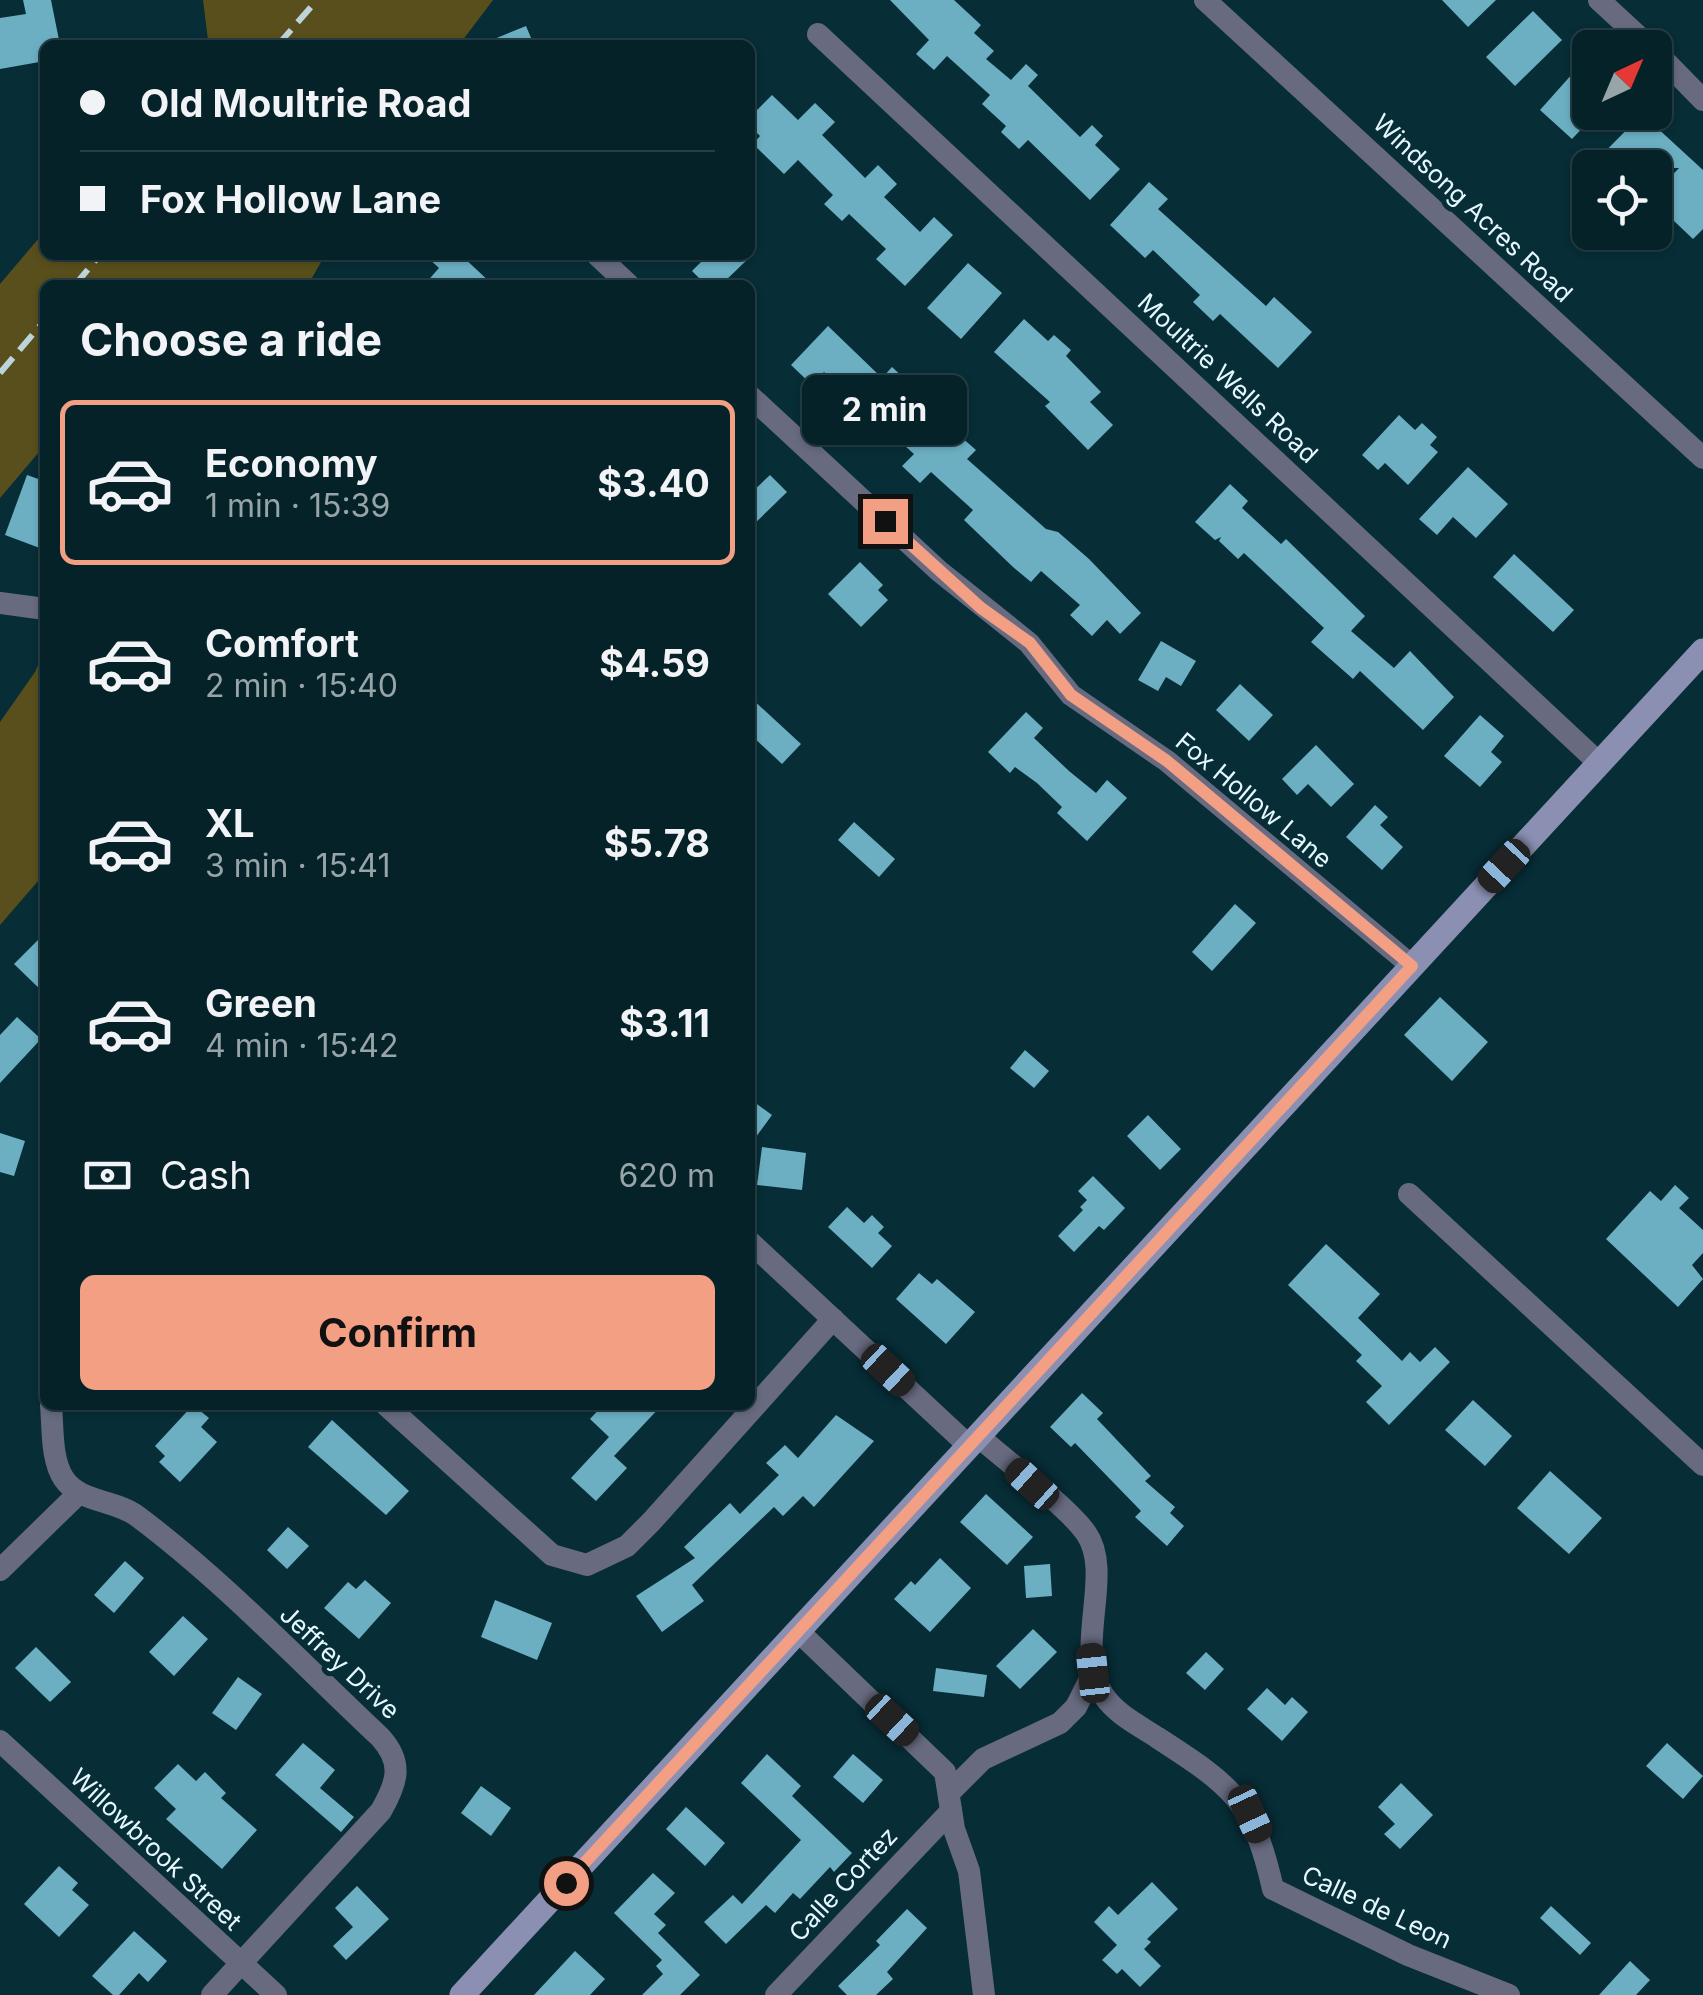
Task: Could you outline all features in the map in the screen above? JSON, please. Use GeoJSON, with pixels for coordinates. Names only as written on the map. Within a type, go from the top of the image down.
{"type":"FeatureCollection","features":[{"type":"Feature","properties":{"kind":"main road"},"geometry":{"type":"LineString","coordinates":[[462,1995],[1703,651]]}},
{"type":"Feature","properties":{"kind":"street","name":"Windsong Acres Road"},"geometry":{"type":"LineString","coordinates":[[1205,0],[1703,458]]}},
{"type":"Feature","properties":{"kind":"street"},"geometry":{"type":"LineString","coordinates":[[1598,0],[1631,30]]}},
{"type":"Feature","properties":{"kind":"street","name":"Moultrie Wells Road"},"geometry":{"type":"LineString","coordinates":[[818,34],[1600,763]]}},
{"type":"Feature","properties":{"kind":"street"},"geometry":{"type":"LineString","coordinates":[[1672,69],[1703,100]]}},
{"type":"Feature","properties":{"kind":"street"},"geometry":{"type":"LineString","coordinates":[[602,260],[624,280]]}},
{"type":"Feature","properties":{"kind":"street","name":"Fox Hollow Lane"},"geometry":{"type":"LineString","coordinates":[[755,401],[939,571],[1030,643],[1071,695],[1167,761],[1412,966]]}},
{"type":"Feature","properties":{"kind":"street"},"geometry":{"type":"LineString","coordinates":[[0,603],[40,608]]}},
{"type":"Feature","properties":{"kind":"street"},"geometry":{"type":"LineString","coordinates":[[1409,1194],[1703,1464]]}},
{"type":"Feature","properties":{"kind":"street"},"geometry":{"type":"LineString","coordinates":[[755,1247],[974,1441],[1086,1532],[1095,1576],[1093,1673],[1076,1707],[1060,1723],[982,1759],[950,1802]]}},
{"type":"Feature","properties":{"kind":"street"},"geometry":{"type":"LineString","coordinates":[[755,1406],[833,1319]]}},
{"type":"Feature","properties":{"kind":"street"},"geometry":{"type":"LineString","coordinates":[[0,1570],[79,1493],[66,1482],[57,1466],[51,1410]]}},
{"type":"Feature","properties":{"kind":"street"},"geometry":{"type":"LineString","coordinates":[[392,1410],[552,1555],[587,1565],[609,1558],[652,1522],[752,1410]]}},
{"type":"Feature","properties":{"kind":"street","name":"Jeffrey Drive"},"geometry":{"type":"LineString","coordinates":[[79,1493],[125,1507],[173,1543],[380,1737],[396,1761],[396,1785],[381,1811],[241,1964]]}},
{"type":"Feature","properties":{"kind":"street"},"geometry":{"type":"LineString","coordinates":[[798,1632],[939,1764],[969,1871],[984,1995]]}},
{"type":"Feature","properties":{"kind":"street","name":"Calle de Leon"},"geometry":{"type":"LineString","coordinates":[[1093,1673],[1109,1703],[1236,1795],[1262,1838],[1273,1889],[1408,1955],[1509,1995]]}},
{"type":"Feature","properties":{"kind":"street","name":"Willowbrook Street"},"geometry":{"type":"LineString","coordinates":[[0,1741],[276,1995]]}},
{"type":"Feature","properties":{"kind":"street","name":"Calle Cortez"},"geometry":{"type":"LineString","coordinates":[[776,1995],[950,1802]]}},
{"type":"Feature","properties":{"kind":"street"},"geometry":{"type":"LineString","coordinates":[[212,1995],[241,1964]]}},
{"type":"Feature","properties":{"kind":"shaded area"},"geometry":{"type":"Polygon","coordinates":[[[203,0],[493,0],[463,40],[208,40],[203,0]]]}},
{"type":"Feature","properties":{"kind":"shaded area"},"geometry":{"type":"Polygon","coordinates":[[[40,237],[40,260],[322,260],[311,280],[40,280],[40,451],[0,498],[0,284],[40,237]]]}},
{"type":"Feature","properties":{"kind":"shaded area"},"geometry":{"type":"Polygon","coordinates":[[[40,661],[40,879],[0,925],[0,722],[40,661]]]}},
{"type":"Feature","properties":{"kind":"building"},"geometry":{"type":"Polygon","coordinates":[[[23,0],[51,0],[59,40],[40,40],[40,62],[0,69],[0,18],[26,14],[23,0]]]}},
{"type":"Feature","properties":{"kind":"building"},"geometry":{"type":"Polygon","coordinates":[[[890,0],[954,0],[981,25],[974,33],[994,51],[986,59],[1011,80],[1026,64],[1038,75],[1028,86],[1080,137],[1092,125],[1103,136],[1095,145],[1120,169],[1090,200],[1028,140],[1019,149],[1001,132],[1006,126],[982,104],[990,95],[947,56],[934,70],[916,54],[929,40],[890,0]]]}},
{"type":"Feature","properties":{"kind":"building"},"geometry":{"type":"Polygon","coordinates":[[[1442,0],[1496,0],[1468,27],[1442,0]]]}},
{"type":"Feature","properties":{"kind":"building"},"geometry":{"type":"Polygon","coordinates":[[[1533,11],[1562,40],[1515,86],[1486,57],[1533,11]]]}},
{"type":"Feature","properties":{"kind":"building"},"geometry":{"type":"Polygon","coordinates":[[[526,26],[532,40],[492,40],[526,26]]]}},
{"type":"Feature","properties":{"kind":"building"},"geometry":{"type":"Polygon","coordinates":[[[1572,74],[1572,130],[1581,130],[1572,139],[1540,110],[1572,74]]]}},
{"type":"Feature","properties":{"kind":"building"},"geometry":{"type":"Polygon","coordinates":[[[772,95],[798,120],[815,103],[835,122],[822,135],[865,178],[878,165],[897,184],[884,197],[920,232],[934,217],[953,235],[905,286],[876,259],[886,249],[849,214],[842,221],[824,204],[833,195],[798,160],[784,174],[755,146],[760,136],[755,131],[755,112],[772,95]]]}},
{"type":"Feature","properties":{"kind":"building"},"geometry":{"type":"Polygon","coordinates":[[[1626,130],[1659,130],[1703,170],[1703,229],[1693,239],[1672,219],[1672,175],[1679,168],[1672,168],[1672,150],[1607,150],[1626,130]]]}},
{"type":"Feature","properties":{"kind":"building"},"geometry":{"type":"Polygon","coordinates":[[[1149,182],[1168,199],[1158,209],[1266,306],[1274,297],[1312,332],[1278,368],[1220,314],[1213,321],[1193,302],[1200,295],[1153,250],[1145,258],[1110,225],[1149,182]]]}},
{"type":"Feature","properties":{"kind":"building"},"geometry":{"type":"Polygon","coordinates":[[[430,260],[466,260],[488,280],[428,280],[439,268],[430,260]]]}},
{"type":"Feature","properties":{"kind":"building"},"geometry":{"type":"Polygon","coordinates":[[[703,260],[747,260],[726,280],[701,280],[692,271],[703,260]]]}},
{"type":"Feature","properties":{"kind":"building"},"geometry":{"type":"Polygon","coordinates":[[[968,263],[1002,293],[961,339],[927,308],[968,263]]]}},
{"type":"Feature","properties":{"kind":"building"},"geometry":{"type":"Polygon","coordinates":[[[1024,319],[1048,341],[1054,335],[1071,350],[1066,356],[1101,392],[1090,402],[1113,425],[1088,450],[1045,406],[1050,402],[994,352],[1024,319]]]}},
{"type":"Feature","properties":{"kind":"building"},"geometry":{"type":"Polygon","coordinates":[[[828,326],[882,378],[892,367],[922,395],[911,408],[952,445],[960,436],[976,450],[967,459],[1046,529],[1058,532],[1089,559],[1141,613],[1120,634],[1107,620],[1092,636],[1070,615],[1080,605],[1041,571],[1031,582],[1013,567],[964,520],[973,510],[931,472],[920,483],[902,466],[914,454],[876,420],[866,432],[848,415],[858,404],[824,372],[812,385],[791,365],[828,326]]]}},
{"type":"Feature","properties":{"kind":"building"},"geometry":{"type":"Polygon","coordinates":[[[1399,415],[1415,430],[1422,423],[1437,437],[1430,445],[1438,452],[1408,485],[1385,463],[1378,470],[1362,455],[1399,415]]]}},
{"type":"Feature","properties":{"kind":"building"},"geometry":{"type":"Polygon","coordinates":[[[1468,467],[1508,504],[1476,538],[1453,517],[1437,535],[1419,519],[1468,467]]]}},
{"type":"Feature","properties":{"kind":"building"},"geometry":{"type":"Polygon","coordinates":[[[27,475],[40,480],[40,548],[5,535],[27,475]]]}},
{"type":"Feature","properties":{"kind":"building"},"geometry":{"type":"Polygon","coordinates":[[[770,475],[787,492],[755,523],[755,489],[770,475]]]}},
{"type":"Feature","properties":{"kind":"building"},"geometry":{"type":"Polygon","coordinates":[[[1230,484],[1248,501],[1242,508],[1281,544],[1286,539],[1365,616],[1351,631],[1394,668],[1410,651],[1454,697],[1423,730],[1360,671],[1353,679],[1311,642],[1324,628],[1244,553],[1238,559],[1219,541],[1221,537],[1215,540],[1195,522],[1230,484]]]}},
{"type":"Feature","properties":{"kind":"building"},"geometry":{"type":"Polygon","coordinates":[[[1514,554],[1574,610],[1553,632],[1493,577],[1514,554]]]}},
{"type":"Feature","properties":{"kind":"building"},"geometry":{"type":"Polygon","coordinates":[[[860,562],[883,585],[878,590],[888,600],[861,627],[828,594],[860,562]]]}},
{"type":"Feature","properties":{"kind":"building"},"geometry":{"type":"Polygon","coordinates":[[[1161,641],[1196,661],[1181,686],[1166,677],[1158,691],[1138,680],[1161,641]]]}},
{"type":"Feature","properties":{"kind":"building"},"geometry":{"type":"Polygon","coordinates":[[[1240,684],[1273,715],[1249,741],[1216,710],[1240,684]]]}},
{"type":"Feature","properties":{"kind":"building"},"geometry":{"type":"Polygon","coordinates":[[[755,702],[801,744],[782,764],[755,739],[755,702]]]}},
{"type":"Feature","properties":{"kind":"building"},"geometry":{"type":"Polygon","coordinates":[[[1026,712],[1043,728],[1034,738],[1069,771],[1096,793],[1107,780],[1127,798],[1087,841],[1057,813],[1062,807],[1037,783],[1015,767],[1010,773],[988,752],[1026,712]]]}},
{"type":"Feature","properties":{"kind":"building"},"geometry":{"type":"Polygon","coordinates":[[[1480,715],[1504,736],[1491,752],[1502,762],[1480,787],[1444,756],[1480,715]]]}},
{"type":"Feature","properties":{"kind":"building"},"geometry":{"type":"Polygon","coordinates":[[[1316,745],[1354,784],[1331,807],[1308,784],[1297,795],[1282,779],[1316,745]]]}},
{"type":"Feature","properties":{"kind":"building"},"geometry":{"type":"Polygon","coordinates":[[[1375,805],[1388,817],[1380,825],[1403,847],[1382,870],[1346,837],[1375,805]]]}},
{"type":"Feature","properties":{"kind":"building"},"geometry":{"type":"Polygon","coordinates":[[[854,822],[895,859],[879,877],[838,840],[854,822]]]}},
{"type":"Feature","properties":{"kind":"building"},"geometry":{"type":"Polygon","coordinates":[[[1235,904],[1256,923],[1212,971],[1192,952],[1235,904]]]}},
{"type":"Feature","properties":{"kind":"building"},"geometry":{"type":"Polygon","coordinates":[[[40,938],[40,989],[14,964],[40,938]]]}},
{"type":"Feature","properties":{"kind":"building"},"geometry":{"type":"Polygon","coordinates":[[[1440,997],[1488,1042],[1452,1081],[1404,1035],[1440,997]]]}},
{"type":"Feature","properties":{"kind":"building"},"geometry":{"type":"Polygon","coordinates":[[[17,1017],[40,1040],[0,1083],[0,1035],[17,1017]]]}},
{"type":"Feature","properties":{"kind":"building"},"geometry":{"type":"Polygon","coordinates":[[[1025,1050],[1049,1071],[1034,1088],[1010,1068],[1025,1050]]]}},
{"type":"Feature","properties":{"kind":"building"},"geometry":{"type":"Polygon","coordinates":[[[755,1103],[772,1115],[755,1138],[755,1103]]]}},
{"type":"Feature","properties":{"kind":"building"},"geometry":{"type":"Polygon","coordinates":[[[1148,1115],[1181,1149],[1160,1170],[1127,1136],[1148,1115]]]}},
{"type":"Feature","properties":{"kind":"building"},"geometry":{"type":"Polygon","coordinates":[[[0,1133],[25,1141],[14,1176],[0,1172],[0,1133]]]}},
{"type":"Feature","properties":{"kind":"building"},"geometry":{"type":"Polygon","coordinates":[[[762,1147],[806,1153],[802,1190],[757,1185],[762,1147]]]}},
{"type":"Feature","properties":{"kind":"building"},"geometry":{"type":"Polygon","coordinates":[[[1093,1176],[1125,1208],[1104,1230],[1099,1226],[1074,1252],[1058,1236],[1083,1210],[1080,1207],[1087,1200],[1078,1191],[1093,1176]]]}},
{"type":"Feature","properties":{"kind":"building"},"geometry":{"type":"Polygon","coordinates":[[[1675,1185],[1689,1198],[1679,1208],[1703,1230],[1703,1253],[1692,1265],[1703,1279],[1678,1307],[1606,1239],[1650,1191],[1661,1201],[1675,1185]]]}},
{"type":"Feature","properties":{"kind":"building"},"geometry":{"type":"Polygon","coordinates":[[[847,1207],[864,1223],[872,1215],[884,1227],[878,1233],[892,1246],[872,1268],[828,1227],[847,1207]]]}},
{"type":"Feature","properties":{"kind":"building"},"geometry":{"type":"Polygon","coordinates":[[[1326,1244],[1380,1294],[1358,1318],[1402,1361],[1410,1352],[1420,1362],[1435,1347],[1450,1362],[1389,1425],[1366,1402],[1382,1386],[1356,1361],[1362,1355],[1288,1285],[1326,1244]]]}},
{"type":"Feature","properties":{"kind":"building"},"geometry":{"type":"Polygon","coordinates":[[[919,1273],[932,1284],[937,1279],[975,1312],[946,1344],[896,1299],[919,1273]]]}},
{"type":"Feature","properties":{"kind":"building"},"geometry":{"type":"Polygon","coordinates":[[[1082,1393],[1103,1413],[1097,1419],[1151,1476],[1145,1481],[1175,1507],[1170,1513],[1184,1526],[1167,1546],[1135,1517],[1141,1511],[1075,1443],[1071,1447],[1050,1427],[1082,1393]]]}},
{"type":"Feature","properties":{"kind":"building"},"geometry":{"type":"Polygon","coordinates":[[[1473,1400],[1512,1436],[1485,1466],[1445,1430],[1473,1400]]]}},
{"type":"Feature","properties":{"kind":"building"},"geometry":{"type":"Polygon","coordinates":[[[188,1410],[199,1410],[209,1418],[201,1427],[217,1442],[180,1482],[159,1462],[165,1456],[155,1446],[188,1410]]]}},
{"type":"Feature","properties":{"kind":"building"},"geometry":{"type":"Polygon","coordinates":[[[598,1410],[657,1410],[614,1456],[627,1468],[596,1501],[571,1478],[609,1437],[590,1419],[598,1410]]]}},
{"type":"Feature","properties":{"kind":"building"},"geometry":{"type":"Polygon","coordinates":[[[836,1415],[874,1441],[814,1507],[803,1496],[783,1516],[774,1507],[692,1585],[704,1601],[662,1632],[636,1596],[695,1558],[684,1547],[730,1503],[740,1514],[779,1475],[766,1463],[785,1445],[798,1458],[836,1415]]]}},
{"type":"Feature","properties":{"kind":"building"},"geometry":{"type":"Polygon","coordinates":[[[332,1420],[409,1491],[386,1515],[308,1447],[332,1420]]]}},
{"type":"Feature","properties":{"kind":"building"},"geometry":{"type":"Polygon","coordinates":[[[1550,1471],[1602,1518],[1569,1554],[1517,1508],[1550,1471]]]}},
{"type":"Feature","properties":{"kind":"building"},"geometry":{"type":"Polygon","coordinates":[[[986,1494],[1033,1537],[1007,1565],[960,1522],[986,1494]]]}},
{"type":"Feature","properties":{"kind":"building"},"geometry":{"type":"Polygon","coordinates":[[[288,1527],[309,1546],[287,1569],[267,1550],[288,1527]]]}},
{"type":"Feature","properties":{"kind":"building"},"geometry":{"type":"Polygon","coordinates":[[[940,1558],[971,1588],[930,1632],[894,1599],[911,1581],[915,1585],[940,1558]]]}},
{"type":"Feature","properties":{"kind":"building"},"geometry":{"type":"Polygon","coordinates":[[[125,1561],[144,1578],[114,1613],[94,1595],[125,1561]]]}},
{"type":"Feature","properties":{"kind":"building"},"geometry":{"type":"Polygon","coordinates":[[[1050,1564],[1052,1596],[1026,1598],[1024,1566],[1050,1564]]]}},
{"type":"Feature","properties":{"kind":"building"},"geometry":{"type":"Polygon","coordinates":[[[365,1580],[391,1603],[359,1639],[324,1608],[348,1582],[356,1589],[365,1580]]]}},
{"type":"Feature","properties":{"kind":"building"},"geometry":{"type":"Polygon","coordinates":[[[495,1600],[552,1623],[537,1660],[481,1637],[495,1600]]]}},
{"type":"Feature","properties":{"kind":"building"},"geometry":{"type":"Polygon","coordinates":[[[183,1616],[208,1639],[174,1676],[149,1652],[183,1616]]]}},
{"type":"Feature","properties":{"kind":"building"},"geometry":{"type":"Polygon","coordinates":[[[1033,1629],[1057,1652],[1020,1689],[996,1666],[1033,1629]]]}},
{"type":"Feature","properties":{"kind":"building"},"geometry":{"type":"Polygon","coordinates":[[[36,1647],[71,1682],[50,1702],[15,1668],[36,1647]]]}},
{"type":"Feature","properties":{"kind":"building"},"geometry":{"type":"Polygon","coordinates":[[[1206,1652],[1224,1669],[1205,1690],[1186,1673],[1206,1652]]]}},
{"type":"Feature","properties":{"kind":"building"},"geometry":{"type":"Polygon","coordinates":[[[936,1668],[987,1675],[984,1697],[933,1691],[936,1668]]]}},
{"type":"Feature","properties":{"kind":"building"},"geometry":{"type":"Polygon","coordinates":[[[238,1677],[262,1694],[236,1730],[212,1713],[238,1677]]]}},
{"type":"Feature","properties":{"kind":"building"},"geometry":{"type":"Polygon","coordinates":[[[1267,1688],[1285,1705],[1292,1697],[1308,1712],[1282,1741],[1247,1709],[1267,1688]]]}},
{"type":"Feature","properties":{"kind":"building"},"geometry":{"type":"Polygon","coordinates":[[[303,1743],[335,1770],[320,1788],[354,1817],[341,1832],[275,1775],[303,1743]]]}},
{"type":"Feature","properties":{"kind":"building"},"geometry":{"type":"Polygon","coordinates":[[[1667,1743],[1703,1776],[1683,1799],[1646,1766],[1667,1743]]]}},
{"type":"Feature","properties":{"kind":"building"},"geometry":{"type":"Polygon","coordinates":[[[767,1754],[801,1786],[792,1796],[852,1853],[834,1872],[830,1867],[800,1899],[793,1893],[775,1913],[766,1905],[726,1944],[704,1922],[733,1895],[742,1904],[801,1840],[741,1783],[767,1754]]]}},
{"type":"Feature","properties":{"kind":"building"},"geometry":{"type":"Polygon","coordinates":[[[853,1754],[883,1780],[863,1803],[833,1777],[853,1754]]]}},
{"type":"Feature","properties":{"kind":"building"},"geometry":{"type":"Polygon","coordinates":[[[178,1764],[196,1781],[205,1772],[226,1793],[221,1798],[257,1830],[222,1869],[166,1819],[176,1809],[154,1788],[178,1764]]]}},
{"type":"Feature","properties":{"kind":"building"},"geometry":{"type":"Polygon","coordinates":[[[1401,1783],[1433,1815],[1400,1849],[1384,1834],[1395,1824],[1378,1807],[1401,1783]]]}},
{"type":"Feature","properties":{"kind":"building"},"geometry":{"type":"Polygon","coordinates":[[[481,1786],[511,1808],[491,1836],[461,1813],[481,1786]]]}},
{"type":"Feature","properties":{"kind":"building"},"geometry":{"type":"Polygon","coordinates":[[[686,1807],[725,1843],[705,1866],[666,1829],[686,1807]]]}},
{"type":"Feature","properties":{"kind":"building"},"geometry":{"type":"Polygon","coordinates":[[[59,1866],[78,1883],[72,1890],[89,1905],[59,1937],[24,1904],[59,1866]]]}},
{"type":"Feature","properties":{"kind":"building"},"geometry":{"type":"Polygon","coordinates":[[[653,1873],[675,1893],[654,1914],[666,1925],[658,1933],[700,1975],[680,1995],[642,1995],[663,1974],[656,1966],[662,1960],[614,1913],[653,1873]]]}},
{"type":"Feature","properties":{"kind":"building"},"geometry":{"type":"Polygon","coordinates":[[[1152,1882],[1178,1909],[1147,1939],[1151,1942],[1144,1949],[1161,1966],[1140,1987],[1122,1969],[1117,1974],[1102,1960],[1117,1945],[1094,1922],[1109,1906],[1118,1915],[1152,1882]]]}},
{"type":"Feature","properties":{"kind":"building"},"geometry":{"type":"Polygon","coordinates":[[[357,1886],[389,1919],[346,1960],[333,1946],[353,1927],[335,1908],[357,1886]]]}},
{"type":"Feature","properties":{"kind":"building"},"geometry":{"type":"Polygon","coordinates":[[[1551,1906],[1591,1943],[1580,1955],[1540,1918],[1551,1906]]]}},
{"type":"Feature","properties":{"kind":"building"},"geometry":{"type":"Polygon","coordinates":[[[907,1909],[927,1928],[887,1972],[893,1979],[876,1995],[847,1995],[838,1986],[880,1945],[876,1941],[907,1909]]]}},
{"type":"Feature","properties":{"kind":"building"},"geometry":{"type":"Polygon","coordinates":[[[134,1931],[167,1961],[148,1982],[139,1973],[119,1995],[113,1995],[92,1976],[134,1931]]]}},
{"type":"Feature","properties":{"kind":"building"},"geometry":{"type":"Polygon","coordinates":[[[575,1951],[605,1979],[590,1995],[534,1995],[575,1951]]]}},
{"type":"Feature","properties":{"kind":"building"},"geometry":{"type":"Polygon","coordinates":[[[1630,1961],[1650,1980],[1636,1995],[1599,1995],[1630,1961]]]}},
{"type":"Feature","properties":{"kind":"railway"},"geometry":{"type":"LineString","coordinates":[[282,40],[317,0]]}},
{"type":"Feature","properties":{"kind":"railway"},"geometry":{"type":"LineString","coordinates":[[79,280],[96,260]]}},
{"type":"Feature","properties":{"kind":"railway"},"geometry":{"type":"LineString","coordinates":[[0,373],[40,326]]}},
{"type":"Feature","properties":{"kind":"route"},"geometry":{"type":"LineString","coordinates":[[566,1883],[1412,966],[1167,761],[1071,695],[1030,643],[981,608],[885,521]]}}]}
